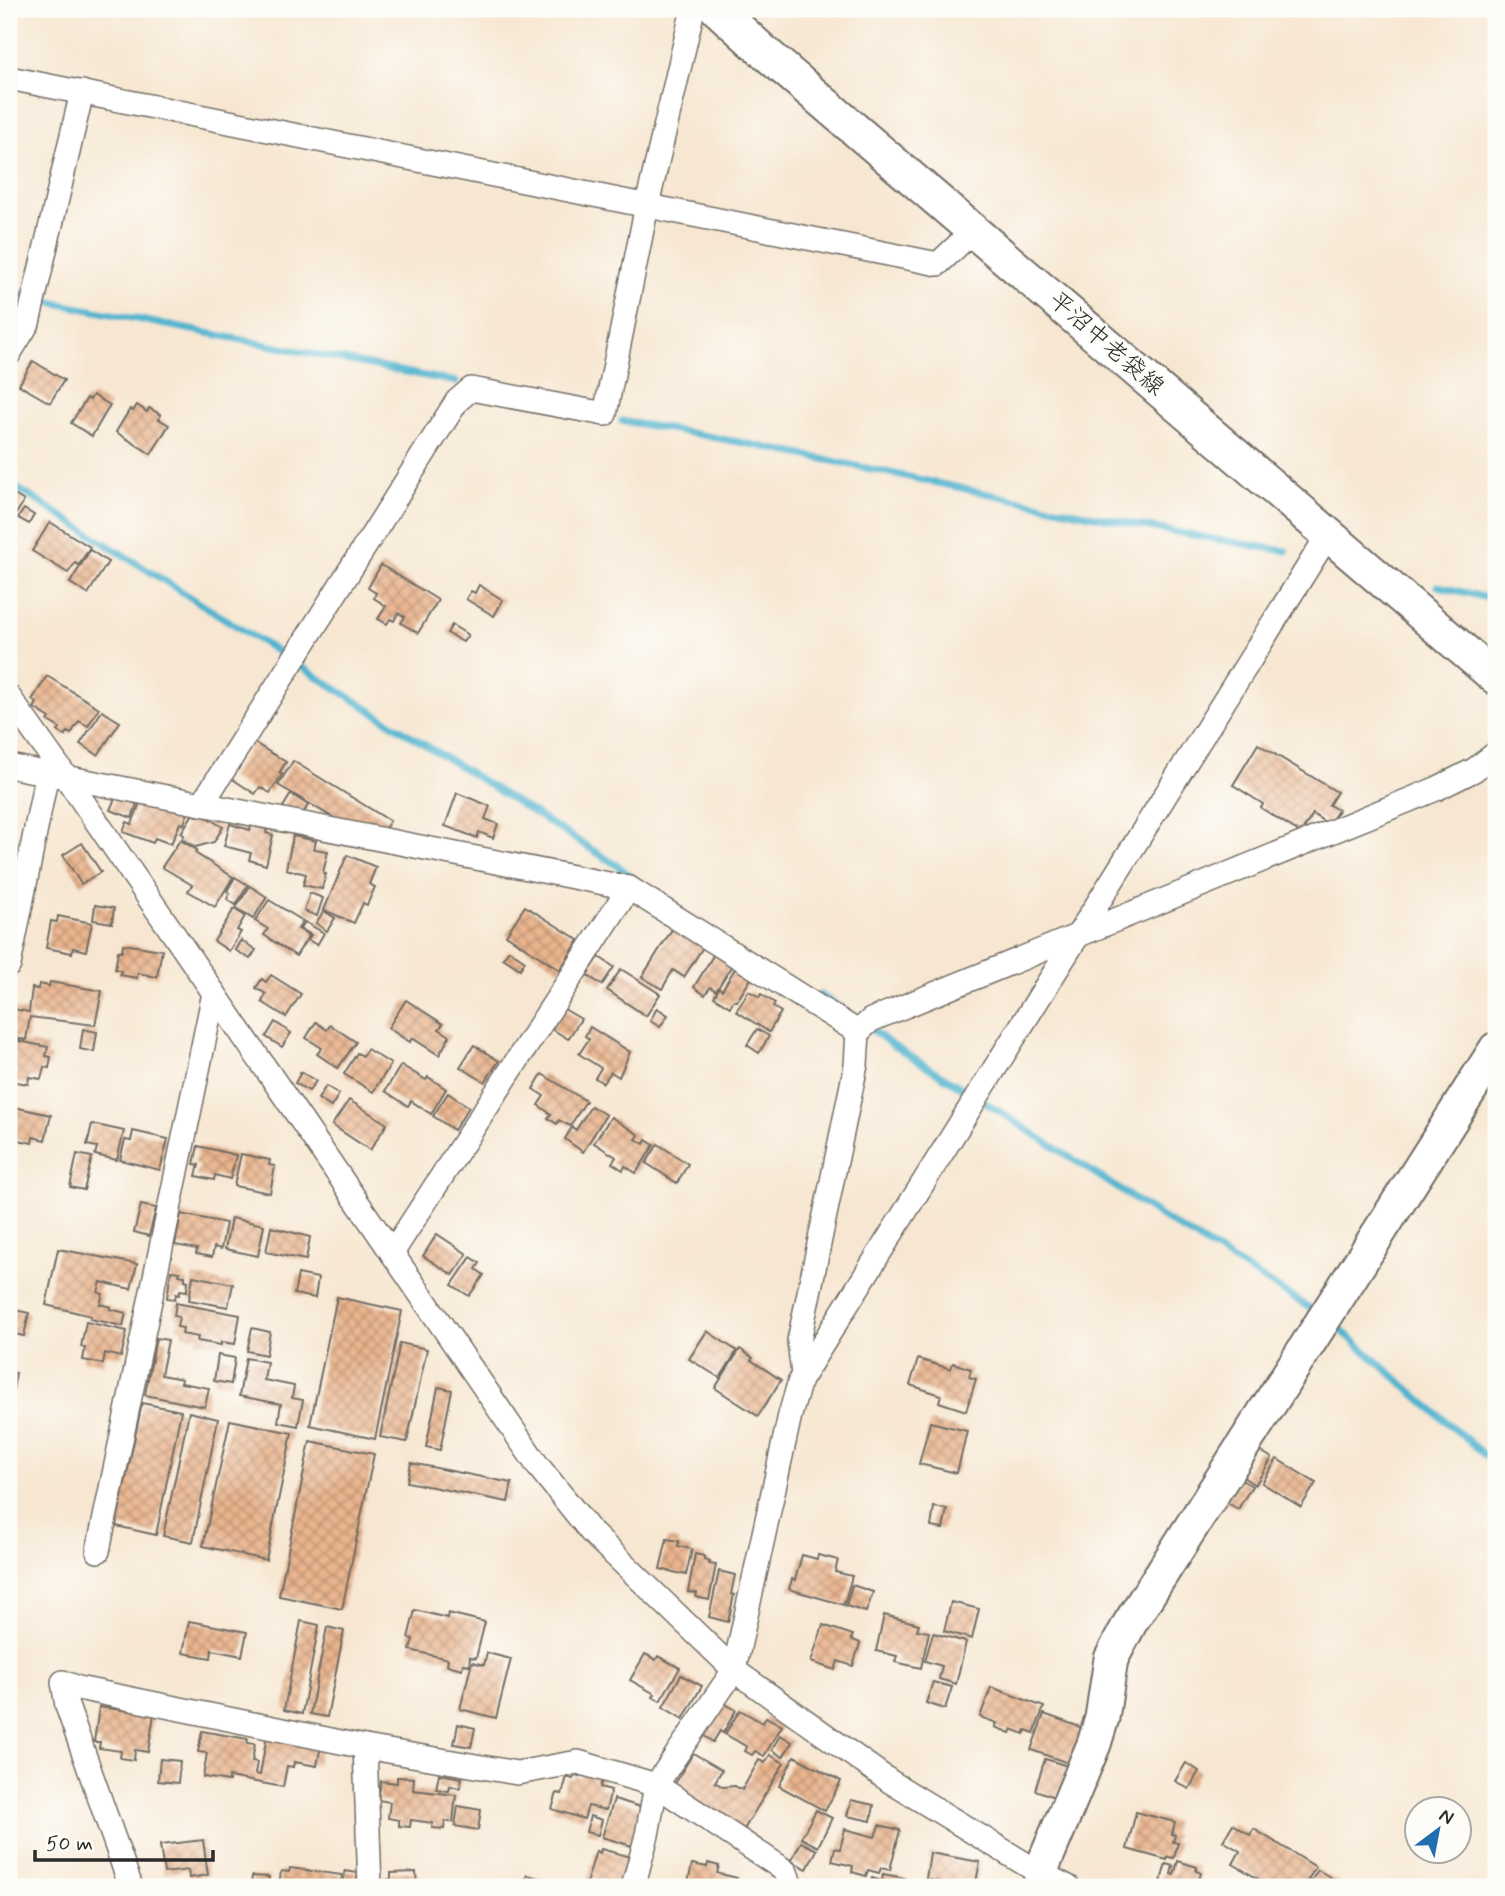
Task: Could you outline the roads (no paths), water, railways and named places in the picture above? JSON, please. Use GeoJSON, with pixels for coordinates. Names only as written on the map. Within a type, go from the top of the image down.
{"type":"FeatureCollection","features":[{"type":"Feature","properties":{"kind":"main road","name":"平沼中老袋線"},"geometry":{"type":"LineString","coordinates":[[717,9],[1496,678]]}},
{"type":"Feature","properties":{"kind":"main road"},"geometry":{"type":"LineString","coordinates":[[1048,1882],[1102,1718],[1111,1659],[1130,1623],[1496,1049]]}},
{"type":"Feature","properties":{"kind":"street"},"geometry":{"type":"LineString","coordinates":[[202,804],[457,401],[471,389],[605,414],[647,205],[693,9]]}},
{"type":"Feature","properties":{"kind":"street"},"geometry":{"type":"LineString","coordinates":[[9,78],[937,264],[974,230]]}},
{"type":"Feature","properties":{"kind":"street"},"geometry":{"type":"LineString","coordinates":[[9,354],[28,323],[82,92]]}},
{"type":"Feature","properties":{"kind":"street"},"geometry":{"type":"LineString","coordinates":[[632,1887],[647,1835],[656,1785],[734,1670],[790,1415],[803,1374],[1328,535]]}},
{"type":"Feature","properties":{"kind":"street"},"geometry":{"type":"LineString","coordinates":[[9,697],[57,775],[214,993],[538,1466],[592,1533],[734,1670],[891,1782],[1048,1882]]}},
{"type":"Feature","properties":{"kind":"street"},"geometry":{"type":"LineString","coordinates":[[803,1374],[799,1341],[856,1065],[858,1032],[872,1020],[1436,789],[1474,770],[1496,753]]}},
{"type":"Feature","properties":{"kind":"street"},"geometry":{"type":"LineString","coordinates":[[9,766],[629,888],[858,1032]]}},
{"type":"Feature","properties":{"kind":"street"},"geometry":{"type":"LineString","coordinates":[[9,965],[57,775]]}},
{"type":"Feature","properties":{"kind":"street"},"geometry":{"type":"LineString","coordinates":[[392,1253],[629,888]]}},
{"type":"Feature","properties":{"kind":"street"},"geometry":{"type":"LineString","coordinates":[[98,1551],[214,993]]}},
{"type":"Feature","properties":{"kind":"street"},"geometry":{"type":"LineString","coordinates":[[131,1887],[67,1706],[64,1682],[78,1688],[365,1747],[517,1773],[578,1762],[656,1785],[760,1852],[786,1872],[791,1887]]}},
{"type":"Feature","properties":{"kind":"street"},"geometry":{"type":"LineString","coordinates":[[365,1747],[370,1887]]}},
{"type":"Feature","properties":{"kind":"waterway"},"geometry":{"type":"LineString","coordinates":[[9,291],[50,302],[456,382]]}},
{"type":"Feature","properties":{"kind":"waterway"},"geometry":{"type":"LineString","coordinates":[[622,421],[817,458],[1157,529],[1286,551]]}},
{"type":"Feature","properties":{"kind":"waterway"},"geometry":{"type":"LineString","coordinates":[[9,483],[618,866],[638,882]]}},
{"type":"Feature","properties":{"kind":"waterway"},"geometry":{"type":"LineString","coordinates":[[1438,586],[1496,600]]}},
{"type":"Feature","properties":{"kind":"waterway"},"geometry":{"type":"LineString","coordinates":[[820,995],[855,1017]]}},
{"type":"Feature","properties":{"kind":"waterway"},"geometry":{"type":"LineString","coordinates":[[867,1026],[892,1045],[1168,1221],[1318,1313]]}},
{"type":"Feature","properties":{"kind":"waterway"},"geometry":{"type":"LineString","coordinates":[[1333,1323],[1496,1465]]}}]}
